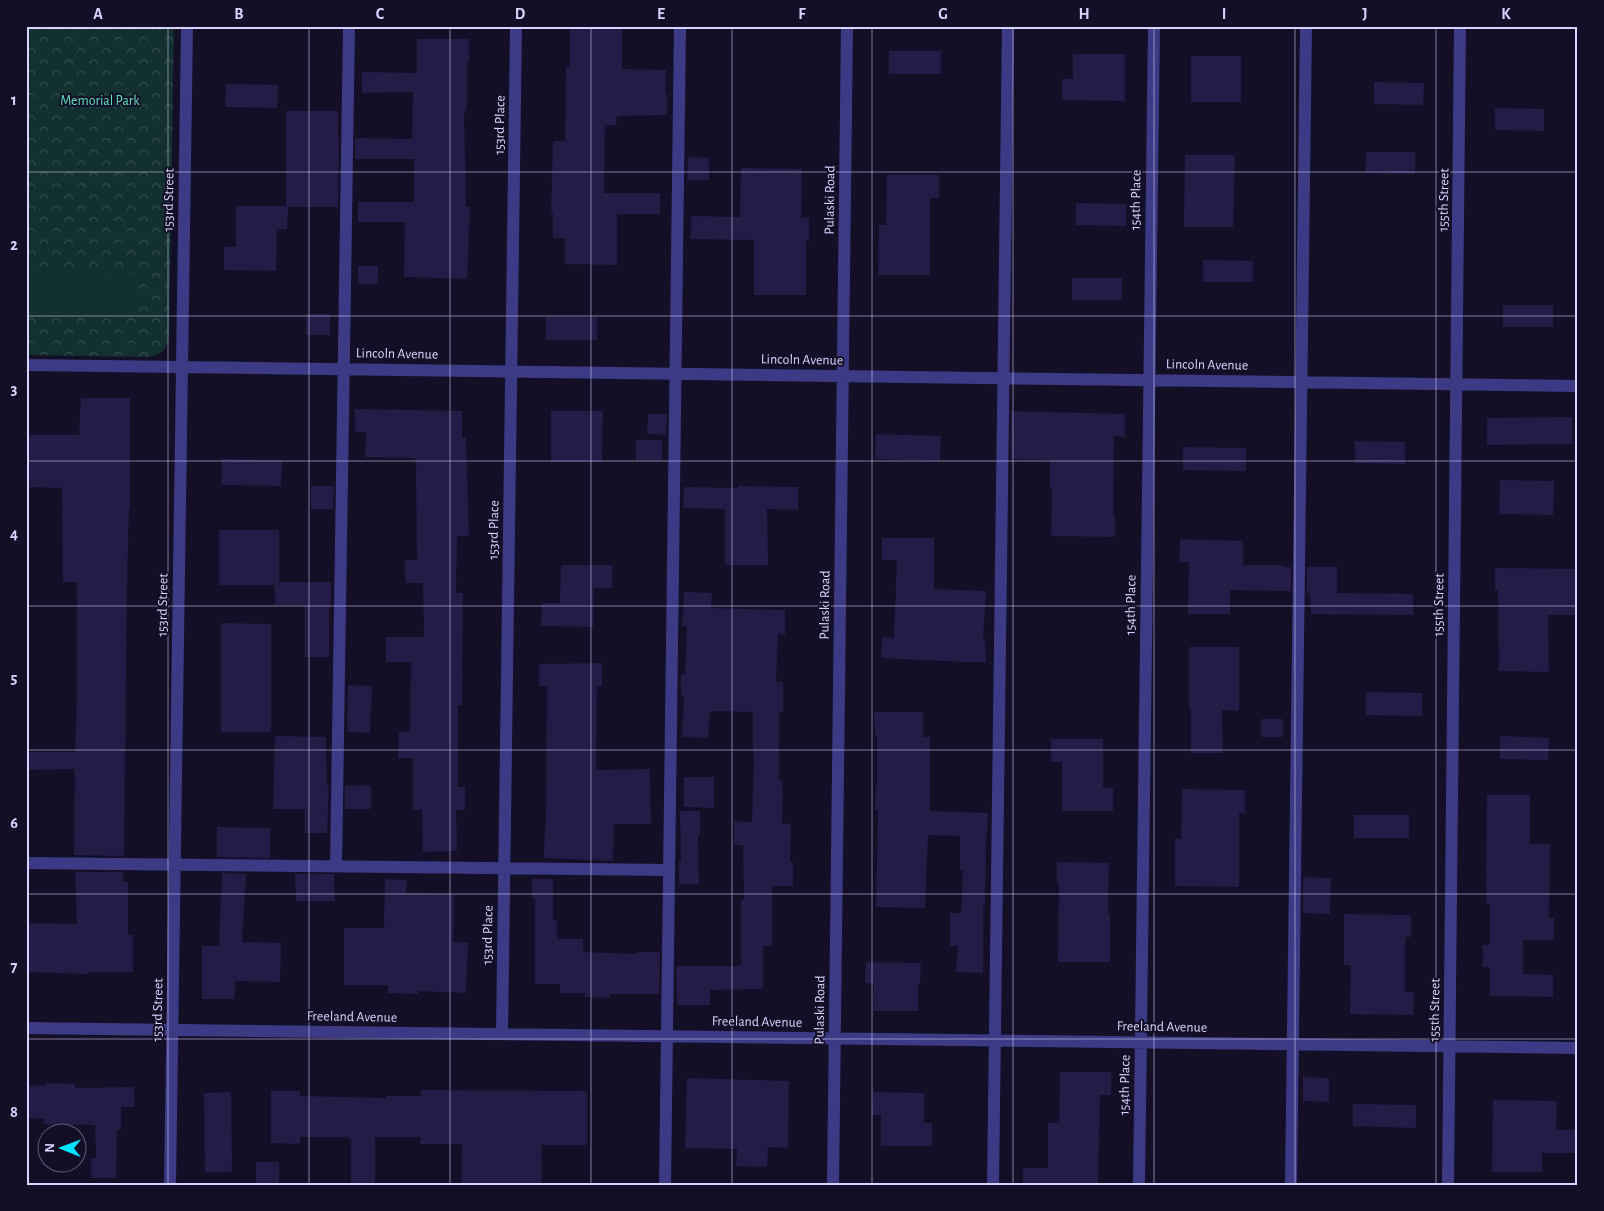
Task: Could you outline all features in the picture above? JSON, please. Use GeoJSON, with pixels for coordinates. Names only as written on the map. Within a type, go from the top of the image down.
{"type":"FeatureCollection","features":[{"type":"Feature","properties":{"kind":"street","name":"153rd Street"},"geometry":{"type":"LineString","coordinates":[[170,1185],[186,26]]}},
{"type":"Feature","properties":{"kind":"street"},"geometry":{"type":"LineString","coordinates":[[336,866],[349,26]]}},
{"type":"Feature","properties":{"kind":"street","name":"153rd Place"},"geometry":{"type":"LineString","coordinates":[[502,1034],[516,26]]}},
{"type":"Feature","properties":{"kind":"street"},"geometry":{"type":"LineString","coordinates":[[665,1185],[680,26]]}},
{"type":"Feature","properties":{"kind":"street","name":"Pulaski Road"},"geometry":{"type":"LineString","coordinates":[[833,1185],[846,26]]}},
{"type":"Feature","properties":{"kind":"street"},"geometry":{"type":"LineString","coordinates":[[993,1185],[1008,26]]}},
{"type":"Feature","properties":{"kind":"street","name":"154th Place"},"geometry":{"type":"LineString","coordinates":[[1139,1185],[1154,26]]}},
{"type":"Feature","properties":{"kind":"street"},"geometry":{"type":"LineString","coordinates":[[1291,1185],[1306,26]]}},
{"type":"Feature","properties":{"kind":"street","name":"155th Street"},"geometry":{"type":"LineString","coordinates":[[1448,1185],[1460,26]]}},
{"type":"Feature","properties":{"kind":"street","name":"Lincoln Avenue"},"geometry":{"type":"LineString","coordinates":[[26,365],[1578,386]]}},
{"type":"Feature","properties":{"kind":"street"},"geometry":{"type":"LineString","coordinates":[[26,863],[669,870]]}},
{"type":"Feature","properties":{"kind":"street","name":"Freeland Avenue"},"geometry":{"type":"LineString","coordinates":[[26,1028],[1578,1048]]}},
{"type":"Feature","properties":{"kind":"green space","name":"Memorial Park"},"geometry":{"type":"Polygon","coordinates":[[[26,26],[174,26],[169,338],[162,352],[156,355],[148,357],[26,355],[26,26]]]}},
{"type":"Feature","properties":{"kind":"green space"},"geometry":{"type":"Polygon","coordinates":[[[26,272],[136,274],[136,314],[26,313],[26,272]]]}},
{"type":"Feature","properties":{"kind":"building"},"geometry":{"type":"Polygon","coordinates":[[[570,26],[622,26],[622,69],[666,70],[665,94],[667,94],[667,115],[617,116],[616,125],[605,125],[604,193],[660,193],[660,214],[617,214],[617,265],[565,264],[565,238],[553,238],[553,213],[551,213],[553,141],[565,141],[566,67],[570,67],[570,26]]]}},
{"type":"Feature","properties":{"kind":"building"},"geometry":{"type":"Polygon","coordinates":[[[417,39],[469,39],[467,111],[464,111],[466,207],[470,207],[467,279],[404,277],[405,222],[358,222],[358,202],[414,202],[414,159],[355,159],[355,138],[412,139],[413,92],[362,93],[362,72],[417,73],[417,39]]]}},
{"type":"Feature","properties":{"kind":"building"},"geometry":{"type":"Polygon","coordinates":[[[889,51],[941,51],[941,74],[889,74],[889,51]]]}},
{"type":"Feature","properties":{"kind":"building"},"geometry":{"type":"Polygon","coordinates":[[[1073,54],[1125,54],[1125,101],[1062,100],[1062,79],[1073,79],[1073,54]]]}},
{"type":"Feature","properties":{"kind":"building"},"geometry":{"type":"Polygon","coordinates":[[[1191,56],[1241,56],[1241,102],[1191,102],[1191,56]]]}},
{"type":"Feature","properties":{"kind":"building"},"geometry":{"type":"Polygon","coordinates":[[[1374,82],[1424,83],[1423,105],[1374,104],[1374,82]]]}},
{"type":"Feature","properties":{"kind":"building"},"geometry":{"type":"Polygon","coordinates":[[[226,84],[278,85],[277,108],[225,107],[226,84]]]}},
{"type":"Feature","properties":{"kind":"building"},"geometry":{"type":"Polygon","coordinates":[[[1495,108],[1544,109],[1544,131],[1495,130],[1495,108]]]}},
{"type":"Feature","properties":{"kind":"building"},"geometry":{"type":"Polygon","coordinates":[[[286,111],[338,111],[338,207],[288,207],[287,229],[277,229],[276,271],[224,270],[224,247],[236,247],[236,206],[286,206],[286,111]]]}},
{"type":"Feature","properties":{"kind":"building"},"geometry":{"type":"Polygon","coordinates":[[[1366,152],[1415,152],[1415,174],[1365,173],[1366,152]]]}},
{"type":"Feature","properties":{"kind":"building"},"geometry":{"type":"Polygon","coordinates":[[[1185,155],[1235,155],[1233,227],[1184,227],[1185,155]]]}},
{"type":"Feature","properties":{"kind":"building"},"geometry":{"type":"Polygon","coordinates":[[[688,157],[709,158],[709,180],[687,180],[688,157]]]}},
{"type":"Feature","properties":{"kind":"building"},"geometry":{"type":"Polygon","coordinates":[[[741,168],[802,169],[801,218],[809,218],[809,241],[806,241],[806,295],[754,295],[754,240],[691,239],[691,216],[740,217],[741,168]]]}},
{"type":"Feature","properties":{"kind":"building"},"geometry":{"type":"Polygon","coordinates":[[[887,175],[939,175],[939,198],[930,198],[930,275],[878,275],[879,225],[886,225],[887,175]]]}},
{"type":"Feature","properties":{"kind":"building"},"geometry":{"type":"Polygon","coordinates":[[[1076,203],[1126,204],[1126,226],[1076,225],[1076,203]]]}},
{"type":"Feature","properties":{"kind":"building"},"geometry":{"type":"Polygon","coordinates":[[[1203,260],[1253,261],[1253,282],[1203,282],[1203,260]]]}},
{"type":"Feature","properties":{"kind":"building"},"geometry":{"type":"Polygon","coordinates":[[[358,266],[378,266],[378,284],[358,284],[358,266]]]}},
{"type":"Feature","properties":{"kind":"building"},"geometry":{"type":"Polygon","coordinates":[[[1072,278],[1122,278],[1122,300],[1072,300],[1072,278]]]}},
{"type":"Feature","properties":{"kind":"building"},"geometry":{"type":"Polygon","coordinates":[[[1503,305],[1553,305],[1553,327],[1503,327],[1503,305]]]}},
{"type":"Feature","properties":{"kind":"building"},"geometry":{"type":"Polygon","coordinates":[[[306,314],[330,314],[330,335],[306,335],[306,314]]]}},
{"type":"Feature","properties":{"kind":"building"},"geometry":{"type":"Polygon","coordinates":[[[546,317],[597,317],[597,340],[546,340],[546,317]]]}},
{"type":"Feature","properties":{"kind":"building"},"geometry":{"type":"Polygon","coordinates":[[[81,398],[130,398],[124,856],[74,855],[75,769],[26,770],[26,752],[75,752],[77,582],[63,582],[62,488],[26,487],[26,435],[79,435],[81,398]]]}},
{"type":"Feature","properties":{"kind":"building"},"geometry":{"type":"Polygon","coordinates":[[[355,409],[462,411],[462,438],[466,438],[469,536],[457,536],[456,593],[463,593],[462,705],[458,705],[458,787],[465,787],[465,810],[456,810],[457,851],[423,852],[422,810],[413,810],[413,758],[398,758],[399,732],[410,732],[411,662],[386,662],[386,637],[424,637],[423,583],[405,583],[405,560],[417,560],[416,461],[415,458],[365,457],[366,432],[355,432],[355,409]]]}},
{"type":"Feature","properties":{"kind":"building"},"geometry":{"type":"Polygon","coordinates":[[[551,411],[603,411],[602,462],[551,462],[551,411]]]}},
{"type":"Feature","properties":{"kind":"building"},"geometry":{"type":"Polygon","coordinates":[[[1011,411],[1125,414],[1125,437],[1114,436],[1113,515],[1115,515],[1115,537],[1051,536],[1052,489],[1050,489],[1050,460],[1011,459],[1011,411]]]}},
{"type":"Feature","properties":{"kind":"building"},"geometry":{"type":"Polygon","coordinates":[[[648,414],[667,414],[666,435],[647,434],[648,414]]]}},
{"type":"Feature","properties":{"kind":"building"},"geometry":{"type":"Polygon","coordinates":[[[1572,417],[1572,444],[1487,445],[1487,418],[1572,417]]]}},
{"type":"Feature","properties":{"kind":"building"},"geometry":{"type":"Polygon","coordinates":[[[876,434],[941,436],[940,461],[875,459],[876,434]]]}},
{"type":"Feature","properties":{"kind":"building"},"geometry":{"type":"Polygon","coordinates":[[[636,440],[662,440],[662,461],[636,461],[636,440]]]}},
{"type":"Feature","properties":{"kind":"building"},"geometry":{"type":"Polygon","coordinates":[[[1355,441],[1405,442],[1405,464],[1355,463],[1355,441]]]}},
{"type":"Feature","properties":{"kind":"building"},"geometry":{"type":"Polygon","coordinates":[[[1183,447],[1246,448],[1246,471],[1183,470],[1183,447]]]}},
{"type":"Feature","properties":{"kind":"building"},"geometry":{"type":"Polygon","coordinates":[[[222,459],[282,460],[281,486],[221,485],[222,459]]]}},
{"type":"Feature","properties":{"kind":"building"},"geometry":{"type":"Polygon","coordinates":[[[1500,480],[1554,481],[1553,515],[1499,514],[1500,480]]]}},
{"type":"Feature","properties":{"kind":"building"},"geometry":{"type":"Polygon","coordinates":[[[311,486],[334,486],[333,509],[311,509],[311,486]]]}},
{"type":"Feature","properties":{"kind":"building"},"geometry":{"type":"Polygon","coordinates":[[[738,486],[798,487],[798,510],[767,509],[768,565],[725,565],[725,509],[683,508],[684,487],[738,488],[738,486]]]}},
{"type":"Feature","properties":{"kind":"building"},"geometry":{"type":"Polygon","coordinates":[[[219,530],[279,530],[279,582],[331,582],[329,657],[305,657],[305,605],[275,605],[275,585],[219,585],[219,530]]]}},
{"type":"Feature","properties":{"kind":"building"},"geometry":{"type":"Polygon","coordinates":[[[882,538],[934,538],[934,589],[986,591],[983,638],[985,638],[986,662],[881,658],[882,637],[894,638],[897,560],[882,560],[882,538]]]}},
{"type":"Feature","properties":{"kind":"building"},"geometry":{"type":"Polygon","coordinates":[[[1180,539],[1243,541],[1243,565],[1282,565],[1282,567],[1291,567],[1291,591],[1230,590],[1230,614],[1188,614],[1189,562],[1179,562],[1180,539]]]}},
{"type":"Feature","properties":{"kind":"building"},"geometry":{"type":"Polygon","coordinates":[[[561,565],[612,565],[612,588],[594,588],[593,627],[541,626],[542,603],[560,603],[561,565]]]}},
{"type":"Feature","properties":{"kind":"building"},"geometry":{"type":"Polygon","coordinates":[[[1307,567],[1337,567],[1337,593],[1413,594],[1413,615],[1311,614],[1310,594],[1307,591],[1307,567]]]}},
{"type":"Feature","properties":{"kind":"building"},"geometry":{"type":"Polygon","coordinates":[[[1495,568],[1578,569],[1578,615],[1548,615],[1549,672],[1499,671],[1498,590],[1495,590],[1495,568]]]}},
{"type":"Feature","properties":{"kind":"building"},"geometry":{"type":"Polygon","coordinates":[[[684,592],[712,593],[711,608],[785,610],[785,635],[778,634],[776,682],[783,682],[783,712],[779,712],[779,780],[782,780],[783,787],[782,823],[791,824],[790,862],[793,862],[793,886],[772,886],[772,946],[763,946],[763,989],[710,990],[710,1005],[677,1005],[676,966],[741,965],[741,900],[744,900],[743,845],[734,845],[734,821],[752,822],[753,712],[710,711],[708,738],[682,737],[684,695],[681,695],[681,674],[685,674],[687,626],[682,626],[684,592]]]}},
{"type":"Feature","properties":{"kind":"building"},"geometry":{"type":"Polygon","coordinates":[[[221,623],[271,624],[271,732],[221,732],[221,623]]]}},
{"type":"Feature","properties":{"kind":"building"},"geometry":{"type":"Polygon","coordinates":[[[1189,647],[1239,647],[1239,711],[1222,710],[1223,753],[1191,753],[1189,647]]]}},
{"type":"Feature","properties":{"kind":"building"},"geometry":{"type":"Polygon","coordinates":[[[602,663],[602,686],[597,686],[596,770],[650,769],[651,824],[614,824],[613,861],[544,858],[547,686],[539,686],[539,664],[602,663]]]}},
{"type":"Feature","properties":{"kind":"building"},"geometry":{"type":"Polygon","coordinates":[[[348,685],[372,686],[370,733],[347,732],[348,685]]]}},
{"type":"Feature","properties":{"kind":"building"},"geometry":{"type":"Polygon","coordinates":[[[1366,692],[1422,693],[1422,716],[1365,715],[1366,692]]]}},
{"type":"Feature","properties":{"kind":"building"},"geometry":{"type":"Polygon","coordinates":[[[874,712],[923,712],[923,737],[930,737],[930,811],[988,813],[985,906],[983,906],[983,973],[956,972],[958,946],[950,946],[950,913],[961,913],[963,870],[960,870],[960,836],[928,835],[925,908],[876,907],[878,810],[875,810],[877,735],[875,735],[874,712]]]}},
{"type":"Feature","properties":{"kind":"building"},"geometry":{"type":"Polygon","coordinates":[[[1261,719],[1283,719],[1283,737],[1261,737],[1261,719]]]}},
{"type":"Feature","properties":{"kind":"building"},"geometry":{"type":"Polygon","coordinates":[[[275,736],[326,737],[327,786],[329,786],[327,833],[305,833],[305,809],[273,809],[275,736]]]}},
{"type":"Feature","properties":{"kind":"building"},"geometry":{"type":"Polygon","coordinates":[[[1500,736],[1549,738],[1548,760],[1500,759],[1500,736]]]}},
{"type":"Feature","properties":{"kind":"building"},"geometry":{"type":"Polygon","coordinates":[[[1051,739],[1103,739],[1103,788],[1113,788],[1113,811],[1062,811],[1062,762],[1051,762],[1051,739]]]}},
{"type":"Feature","properties":{"kind":"building"},"geometry":{"type":"Polygon","coordinates":[[[684,777],[714,777],[714,808],[684,807],[684,777]]]}},
{"type":"Feature","properties":{"kind":"building"},"geometry":{"type":"Polygon","coordinates":[[[371,785],[371,809],[345,809],[345,786],[371,785]]]}},
{"type":"Feature","properties":{"kind":"building"},"geometry":{"type":"Polygon","coordinates":[[[1182,789],[1245,790],[1245,813],[1239,813],[1239,887],[1175,886],[1175,838],[1181,839],[1182,789]]]}},
{"type":"Feature","properties":{"kind":"building"},"geometry":{"type":"Polygon","coordinates":[[[1487,795],[1530,795],[1530,844],[1550,844],[1549,918],[1554,918],[1554,940],[1523,940],[1523,974],[1553,975],[1553,997],[1490,996],[1490,967],[1483,967],[1483,945],[1490,945],[1490,904],[1486,903],[1487,795]]]}},
{"type":"Feature","properties":{"kind":"building"},"geometry":{"type":"Polygon","coordinates":[[[680,811],[700,811],[700,835],[698,835],[699,884],[679,884],[679,861],[681,861],[680,811]]]}},
{"type":"Feature","properties":{"kind":"building"},"geometry":{"type":"Polygon","coordinates":[[[1354,815],[1409,815],[1409,838],[1354,838],[1354,815]]]}},
{"type":"Feature","properties":{"kind":"building"},"geometry":{"type":"Polygon","coordinates":[[[217,827],[270,828],[270,858],[217,857],[217,827]]]}},
{"type":"Feature","properties":{"kind":"building"},"geometry":{"type":"Polygon","coordinates":[[[1057,862],[1109,863],[1108,914],[1110,914],[1110,962],[1058,962],[1059,885],[1057,885],[1057,862]]]}},
{"type":"Feature","properties":{"kind":"building"},"geometry":{"type":"Polygon","coordinates":[[[75,872],[123,872],[123,882],[128,882],[128,935],[133,935],[133,972],[89,972],[89,974],[26,972],[26,923],[77,924],[75,872]]]}},
{"type":"Feature","properties":{"kind":"building"},"geometry":{"type":"Polygon","coordinates":[[[222,873],[246,874],[242,942],[281,943],[280,982],[235,981],[235,999],[202,999],[202,946],[219,946],[222,873]]]}},
{"type":"Feature","properties":{"kind":"building"},"geometry":{"type":"Polygon","coordinates":[[[295,874],[334,874],[335,901],[296,901],[295,874]]]}},
{"type":"Feature","properties":{"kind":"building"},"geometry":{"type":"Polygon","coordinates":[[[1303,877],[1331,878],[1330,914],[1303,913],[1303,877]]]}},
{"type":"Feature","properties":{"kind":"building"},"geometry":{"type":"Polygon","coordinates":[[[385,879],[407,880],[406,893],[454,894],[453,942],[468,943],[466,993],[418,991],[418,994],[388,993],[388,985],[344,985],[344,928],[384,928],[385,879]]]}},
{"type":"Feature","properties":{"kind":"building"},"geometry":{"type":"Polygon","coordinates":[[[532,879],[553,879],[553,920],[557,920],[557,939],[583,939],[583,952],[637,954],[637,952],[660,952],[659,994],[610,994],[610,998],[585,997],[585,993],[560,993],[560,984],[535,984],[535,898],[532,898],[532,879]]]}},
{"type":"Feature","properties":{"kind":"building"},"geometry":{"type":"Polygon","coordinates":[[[1344,914],[1411,915],[1411,937],[1405,937],[1405,992],[1414,992],[1413,1015],[1350,1014],[1351,965],[1344,965],[1344,914]]]}},
{"type":"Feature","properties":{"kind":"building"},"geometry":{"type":"Polygon","coordinates":[[[866,962],[921,963],[920,985],[918,985],[918,1011],[873,1011],[874,984],[865,983],[866,962]]]}},
{"type":"Feature","properties":{"kind":"building"},"geometry":{"type":"Polygon","coordinates":[[[1060,1072],[1111,1072],[1111,1095],[1100,1095],[1098,1185],[1023,1185],[1023,1168],[1048,1168],[1048,1123],[1059,1123],[1060,1072]]]}},
{"type":"Feature","properties":{"kind":"building"},"geometry":{"type":"Polygon","coordinates":[[[1303,1077],[1329,1078],[1329,1102],[1303,1101],[1303,1077]]]}},
{"type":"Feature","properties":{"kind":"building"},"geometry":{"type":"Polygon","coordinates":[[[687,1078],[789,1081],[788,1148],[768,1147],[767,1167],[736,1166],[737,1149],[685,1148],[687,1078]]]}},
{"type":"Feature","properties":{"kind":"building"},"geometry":{"type":"Polygon","coordinates":[[[45,1083],[75,1084],[75,1088],[134,1087],[135,1107],[121,1107],[121,1130],[117,1130],[116,1178],[91,1178],[91,1158],[96,1158],[95,1125],[43,1124],[44,1119],[26,1118],[26,1085],[45,1086],[45,1083]]]}},
{"type":"Feature","properties":{"kind":"building"},"geometry":{"type":"Polygon","coordinates":[[[421,1090],[587,1091],[587,1145],[541,1145],[542,1185],[461,1185],[462,1144],[420,1144],[421,1137],[375,1137],[375,1184],[351,1184],[351,1139],[348,1139],[348,1137],[300,1137],[300,1144],[271,1143],[271,1091],[300,1091],[300,1096],[386,1098],[386,1096],[421,1096],[421,1090]]]}},
{"type":"Feature","properties":{"kind":"building"},"geometry":{"type":"Polygon","coordinates":[[[231,1092],[232,1172],[205,1172],[204,1093],[231,1092]]]}},
{"type":"Feature","properties":{"kind":"building"},"geometry":{"type":"Polygon","coordinates":[[[873,1092],[924,1093],[924,1123],[932,1123],[932,1146],[881,1146],[881,1115],[872,1115],[873,1092]]]}},
{"type":"Feature","properties":{"kind":"building"},"geometry":{"type":"Polygon","coordinates":[[[1493,1100],[1557,1101],[1556,1130],[1578,1130],[1578,1153],[1542,1153],[1542,1172],[1492,1172],[1493,1100]]]}},
{"type":"Feature","properties":{"kind":"building"},"geometry":{"type":"Polygon","coordinates":[[[1353,1104],[1416,1105],[1416,1128],[1353,1126],[1353,1104]]]}},
{"type":"Feature","properties":{"kind":"building"},"geometry":{"type":"Polygon","coordinates":[[[256,1162],[279,1162],[279,1185],[256,1185],[256,1162]]]}}]}
